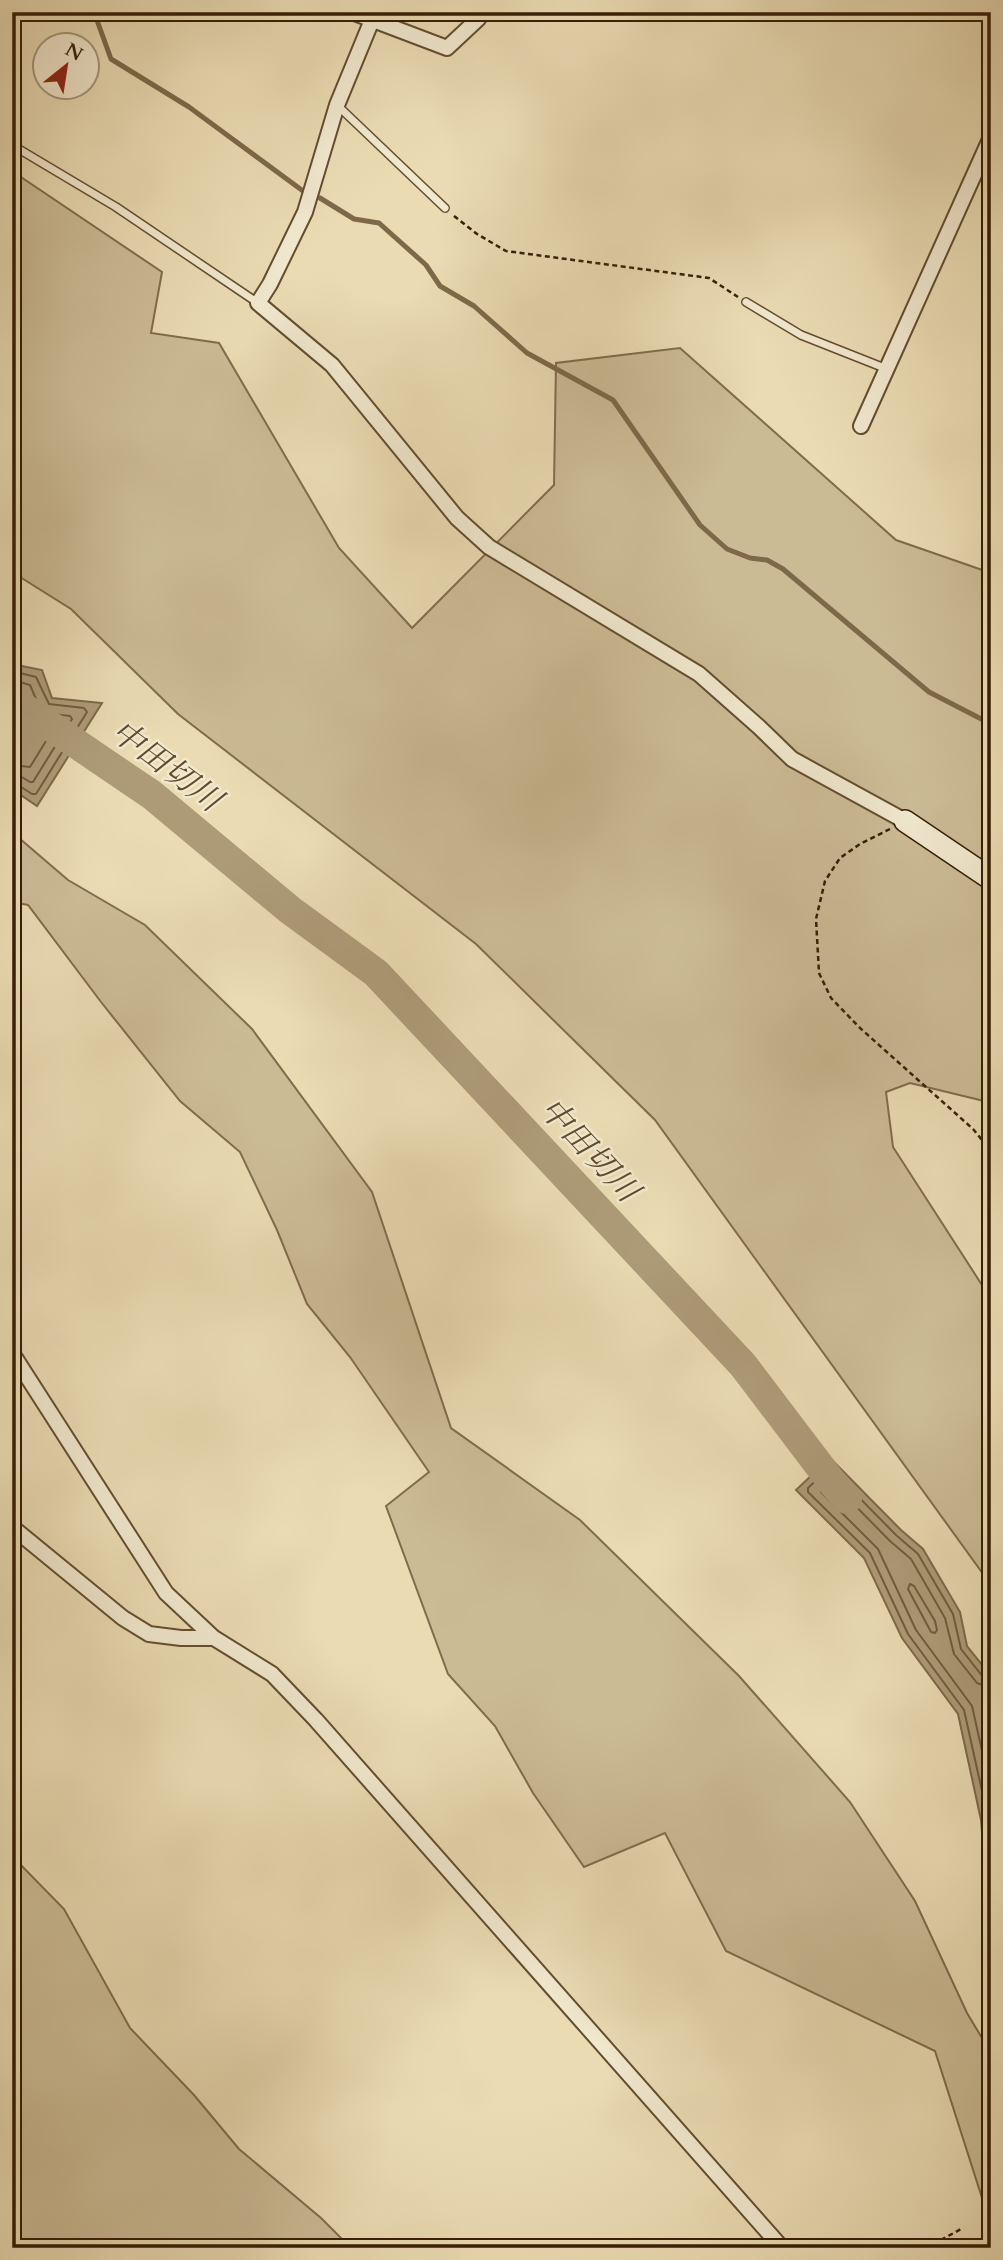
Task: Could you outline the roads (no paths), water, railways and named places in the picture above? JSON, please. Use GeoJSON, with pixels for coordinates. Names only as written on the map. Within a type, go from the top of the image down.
{"type":"FeatureCollection","features":[{"type":"Feature","properties":{"kind":"street"},"geometry":{"type":"LineString","coordinates":[[352,12],[447,48],[482,12]]}},
{"type":"Feature","properties":{"kind":"street"},"geometry":{"type":"LineString","coordinates":[[372,20],[337,105],[305,212],[258,303],[332,365],[457,518],[489,547],[699,674],[792,759],[905,821],[991,879]]}},
{"type":"Feature","properties":{"kind":"street"},"geometry":{"type":"LineString","coordinates":[[861,426],[991,137]]}},
{"type":"Feature","properties":{"kind":"street"},"geometry":{"type":"LineString","coordinates":[[12,1353],[166,1593],[214,1638],[271,1674],[316,1720],[782,2248]]}},
{"type":"Feature","properties":{"kind":"street"},"geometry":{"type":"LineString","coordinates":[[12,1382],[26,1374]]}},
{"type":"Feature","properties":{"kind":"street"},"geometry":{"type":"LineString","coordinates":[[12,1527],[123,1618],[149,1634],[214,1638]]}},
{"type":"Feature","properties":{"kind":"lane"},"geometry":{"type":"LineString","coordinates":[[337,105],[445,208]]}},
{"type":"Feature","properties":{"kind":"lane"},"geometry":{"type":"LineString","coordinates":[[12,145],[116,207],[258,303]]}},
{"type":"Feature","properties":{"kind":"lane"},"geometry":{"type":"LineString","coordinates":[[746,302],[801,335],[888,369]]}},
{"type":"Feature","properties":{"kind":"water"},"geometry":{"type":"Polygon","coordinates":[[[12,664],[42,670],[52,698],[102,703],[37,806],[12,789],[12,664]]]}},
{"type":"Feature","properties":{"kind":"water"},"geometry":{"type":"Polygon","coordinates":[[[830,1458],[923,1549],[960,1612],[967,1646],[991,1676],[991,1884],[985,1869],[981,1820],[958,1714],[902,1638],[864,1558],[796,1490],[830,1458]]]}},
{"type":"Feature","properties":{"kind":"waterway"},"geometry":{"type":"LineString","coordinates":[[94,12],[111,59],[189,107],[303,191]]}},
{"type":"Feature","properties":{"kind":"waterway"},"geometry":{"type":"LineString","coordinates":[[320,198],[354,219],[379,223],[426,265],[440,286],[474,306],[527,353],[613,400],[700,525],[727,549],[750,558],[767,560],[783,569],[929,692],[991,724]]}},
{"type":"Feature","properties":{"kind":"waterway","name":"中田切川"},"geometry":{"type":"LineString","coordinates":[[12,700],[152,795],[290,910],[376,973],[743,1365],[847,1499]]}}]}
